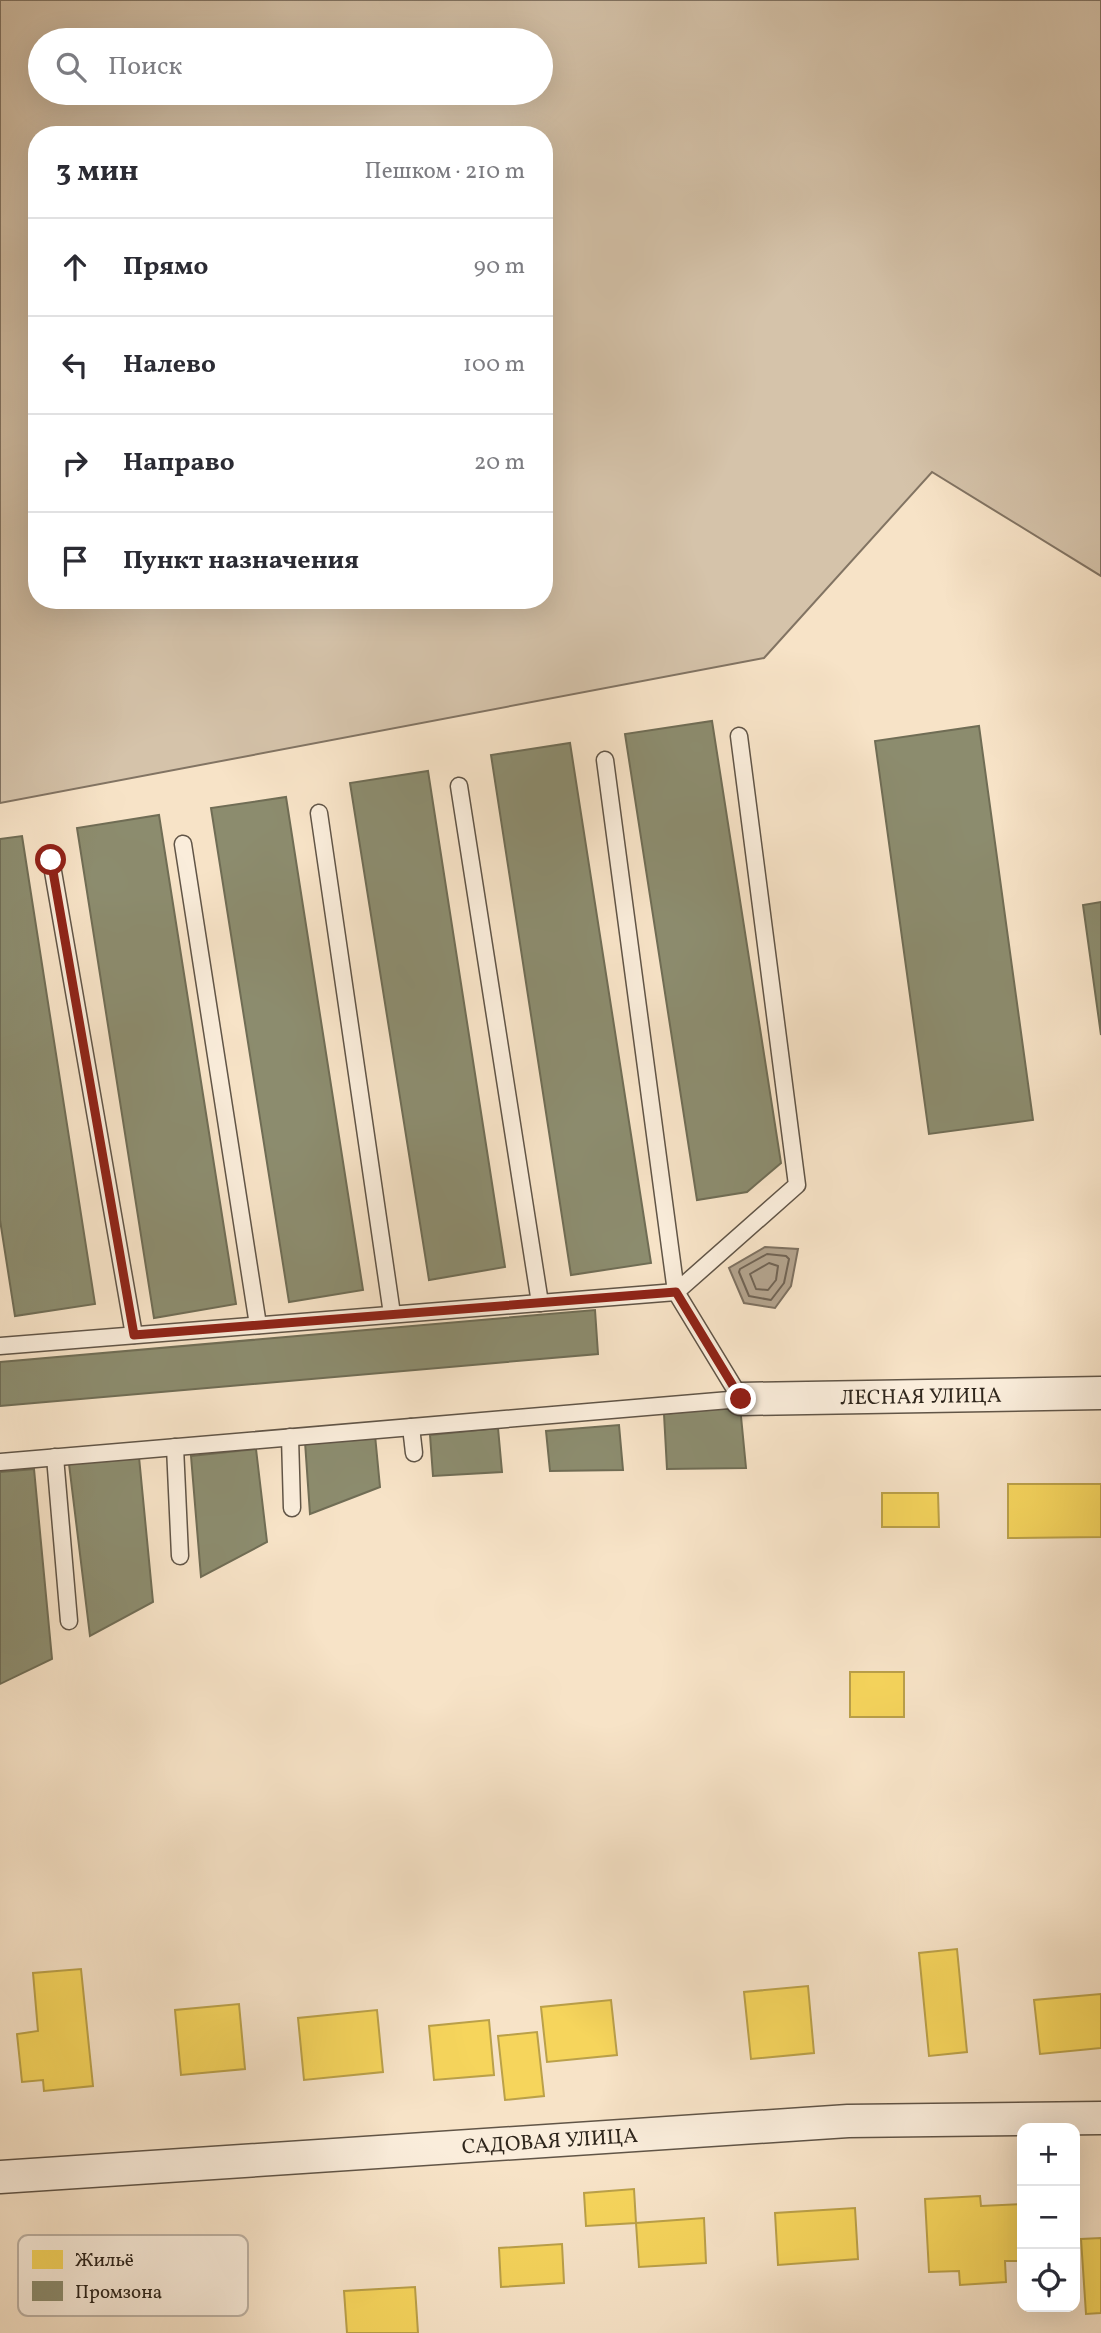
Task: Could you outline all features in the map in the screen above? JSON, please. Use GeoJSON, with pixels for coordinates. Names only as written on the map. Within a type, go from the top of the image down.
{"type":"FeatureCollection","features":[{"type":"Feature","properties":{"kind":"street","name":"ЛЕСНАЯ УЛИЦА"},"geometry":{"type":"LineString","coordinates":[[741,1399],[1101,1392]]}},
{"type":"Feature","properties":{"kind":"street","name":"САДОВАЯ УЛИЦА"},"geometry":{"type":"LineString","coordinates":[[0,2177],[848,2121],[1101,2118]]}},
{"type":"Feature","properties":{"kind":"lane"},"geometry":{"type":"LineString","coordinates":[[0,1346],[676,1292],[797,1185],[739,736]]}},
{"type":"Feature","properties":{"kind":"lane"},"geometry":{"type":"LineString","coordinates":[[0,1462],[741,1399],[676,1292],[604,760]]}},
{"type":"Feature","properties":{"kind":"lane"},"geometry":{"type":"LineString","coordinates":[[459,786],[540,1303]]}},
{"type":"Feature","properties":{"kind":"lane"},"geometry":{"type":"LineString","coordinates":[[319,813],[392,1314]]}},
{"type":"Feature","properties":{"kind":"lane"},"geometry":{"type":"LineString","coordinates":[[183,844],[258,1325]]}},
{"type":"Feature","properties":{"kind":"lane"},"geometry":{"type":"LineString","coordinates":[[51,860],[134,1335]]}},
{"type":"Feature","properties":{"kind":"lane"},"geometry":{"type":"LineString","coordinates":[[411,1427],[414,1453]]}},
{"type":"Feature","properties":{"kind":"lane"},"geometry":{"type":"LineString","coordinates":[[290,1437],[292,1508]]}},
{"type":"Feature","properties":{"kind":"lane"},"geometry":{"type":"LineString","coordinates":[[175,1447],[180,1556]]}},
{"type":"Feature","properties":{"kind":"lane"},"geometry":{"type":"LineString","coordinates":[[55,1457],[69,1621]]}},
{"type":"Feature","properties":{"kind":"shaded area"},"geometry":{"type":"Polygon","coordinates":[[[0,0],[1101,0],[1101,576],[932,472],[764,658],[0,803],[0,0]]]}},
{"type":"Feature","properties":{"kind":"water"},"geometry":{"type":"Polygon","coordinates":[[[765,1247],[798,1249],[791,1286],[775,1308],[744,1303],[729,1268],[765,1247]]]}},
{"type":"Feature","properties":{"kind":"building: Жильё"},"geometry":{"type":"Polygon","coordinates":[[[1008,1484],[1101,1484],[1101,1537],[1008,1538],[1008,1484]]]}},
{"type":"Feature","properties":{"kind":"building: Жильё"},"geometry":{"type":"Polygon","coordinates":[[[882,1493],[938,1493],[939,1527],[882,1527],[882,1493]]]}},
{"type":"Feature","properties":{"kind":"building: Жильё"},"geometry":{"type":"Polygon","coordinates":[[[850,1672],[904,1672],[904,1717],[850,1717],[850,1672]]]}},
{"type":"Feature","properties":{"kind":"building: Жильё"},"geometry":{"type":"Polygon","coordinates":[[[957,1949],[967,2052],[929,2056],[919,1953],[957,1949]]]}},
{"type":"Feature","properties":{"kind":"building: Жильё"},"geometry":{"type":"Polygon","coordinates":[[[81,1969],[93,2086],[44,2091],[43,2080],[22,2082],[17,2034],[38,2031],[33,1973],[81,1969]]]}},
{"type":"Feature","properties":{"kind":"building: Жильё"},"geometry":{"type":"Polygon","coordinates":[[[808,1986],[814,2053],[751,2059],[744,1992],[808,1986]]]}},
{"type":"Feature","properties":{"kind":"building: Жильё"},"geometry":{"type":"Polygon","coordinates":[[[1101,1994],[1101,2048],[1040,2054],[1034,2000],[1101,1994]]]}},
{"type":"Feature","properties":{"kind":"building: Жильё"},"geometry":{"type":"Polygon","coordinates":[[[611,2000],[617,2055],[547,2062],[541,2007],[611,2000]]]}},
{"type":"Feature","properties":{"kind":"building: Жильё"},"geometry":{"type":"Polygon","coordinates":[[[239,2004],[245,2069],[181,2075],[175,2010],[239,2004]]]}},
{"type":"Feature","properties":{"kind":"building: Жильё"},"geometry":{"type":"Polygon","coordinates":[[[377,2010],[383,2072],[304,2080],[298,2018],[377,2010]]]}},
{"type":"Feature","properties":{"kind":"building: Жильё"},"geometry":{"type":"Polygon","coordinates":[[[489,2020],[494,2075],[434,2080],[429,2026],[489,2020]]]}},
{"type":"Feature","properties":{"kind":"building: Жильё"},"geometry":{"type":"Polygon","coordinates":[[[537,2032],[544,2096],[505,2100],[498,2036],[537,2032]]]}},
{"type":"Feature","properties":{"kind":"building: Жильё"},"geometry":{"type":"Polygon","coordinates":[[[634,2189],[636,2223],[586,2226],[584,2193],[634,2189]]]}},
{"type":"Feature","properties":{"kind":"building: Жильё"},"geometry":{"type":"Polygon","coordinates":[[[980,2196],[981,2206],[1017,2204],[1017,2261],[1005,2261],[1006,2282],[960,2285],[959,2271],[929,2272],[925,2199],[980,2196]]]}},
{"type":"Feature","properties":{"kind":"building: Жильё"},"geometry":{"type":"Polygon","coordinates":[[[855,2208],[858,2259],[778,2265],[775,2213],[855,2208]]]}},
{"type":"Feature","properties":{"kind":"building: Жильё"},"geometry":{"type":"Polygon","coordinates":[[[704,2218],[706,2263],[639,2267],[636,2223],[704,2218]]]}},
{"type":"Feature","properties":{"kind":"building: Жильё"},"geometry":{"type":"Polygon","coordinates":[[[1101,2238],[1101,2313],[1086,2314],[1081,2239],[1101,2238]]]}},
{"type":"Feature","properties":{"kind":"building: Жильё"},"geometry":{"type":"Polygon","coordinates":[[[562,2244],[564,2283],[501,2287],[499,2248],[562,2244]]]}},
{"type":"Feature","properties":{"kind":"building: Жильё"},"geometry":{"type":"Polygon","coordinates":[[[415,2287],[418,2333],[347,2333],[344,2291],[415,2287]]]}},
{"type":"Feature","properties":{"kind":"building: Промзона"},"geometry":{"type":"Polygon","coordinates":[[[712,721],[781,1163],[747,1192],[697,1200],[625,734],[712,721]]]}},
{"type":"Feature","properties":{"kind":"building: Промзона"},"geometry":{"type":"Polygon","coordinates":[[[979,726],[1033,1120],[929,1134],[875,741],[979,726]]]}},
{"type":"Feature","properties":{"kind":"building: Промзона"},"geometry":{"type":"Polygon","coordinates":[[[570,743],[651,1263],[571,1275],[491,755],[570,743]]]}},
{"type":"Feature","properties":{"kind":"building: Промзона"},"geometry":{"type":"Polygon","coordinates":[[[428,771],[505,1267],[429,1280],[350,783],[428,771]]]}},
{"type":"Feature","properties":{"kind":"building: Промзона"},"geometry":{"type":"Polygon","coordinates":[[[286,797],[363,1290],[289,1302],[211,808],[286,797]]]}},
{"type":"Feature","properties":{"kind":"building: Промзона"},"geometry":{"type":"Polygon","coordinates":[[[159,815],[236,1304],[154,1318],[77,828],[159,815]]]}},
{"type":"Feature","properties":{"kind":"building: Промзона"},"geometry":{"type":"Polygon","coordinates":[[[22,836],[95,1304],[15,1316],[0,1220],[0,839],[22,836]]]}},
{"type":"Feature","properties":{"kind":"building: Промзона"},"geometry":{"type":"Polygon","coordinates":[[[1101,902],[1101,1035],[1083,905],[1101,902]]]}},
{"type":"Feature","properties":{"kind":"building: Промзона"},"geometry":{"type":"Polygon","coordinates":[[[595,1310],[598,1354],[0,1406],[0,1362],[595,1310]]]}},
{"type":"Feature","properties":{"kind":"building: Промзона"},"geometry":{"type":"Polygon","coordinates":[[[740,1406],[746,1468],[667,1469],[664,1414],[740,1406]]]}},
{"type":"Feature","properties":{"kind":"building: Промзона"},"geometry":{"type":"Polygon","coordinates":[[[619,1425],[623,1470],[550,1471],[546,1431],[619,1425]]]}},
{"type":"Feature","properties":{"kind":"building: Промзона"},"geometry":{"type":"Polygon","coordinates":[[[498,1428],[502,1472],[433,1476],[430,1435],[498,1428]]]}},
{"type":"Feature","properties":{"kind":"building: Промзона"},"geometry":{"type":"Polygon","coordinates":[[[375,1435],[380,1487],[310,1514],[305,1442],[375,1435]]]}},
{"type":"Feature","properties":{"kind":"building: Промзона"},"geometry":{"type":"Polygon","coordinates":[[[256,1449],[267,1542],[201,1577],[191,1456],[256,1449]]]}},
{"type":"Feature","properties":{"kind":"building: Промзона"},"geometry":{"type":"Polygon","coordinates":[[[139,1457],[153,1602],[90,1636],[69,1464],[139,1457]]]}},
{"type":"Feature","properties":{"kind":"building: Промзона"},"geometry":{"type":"Polygon","coordinates":[[[34,1469],[52,1659],[0,1684],[0,1472],[34,1469]]]}},
{"type":"Feature","properties":{"kind":"route"},"geometry":{"type":"LineString","coordinates":[[51,860],[134,1335],[676,1292],[741,1399]]}}]}
